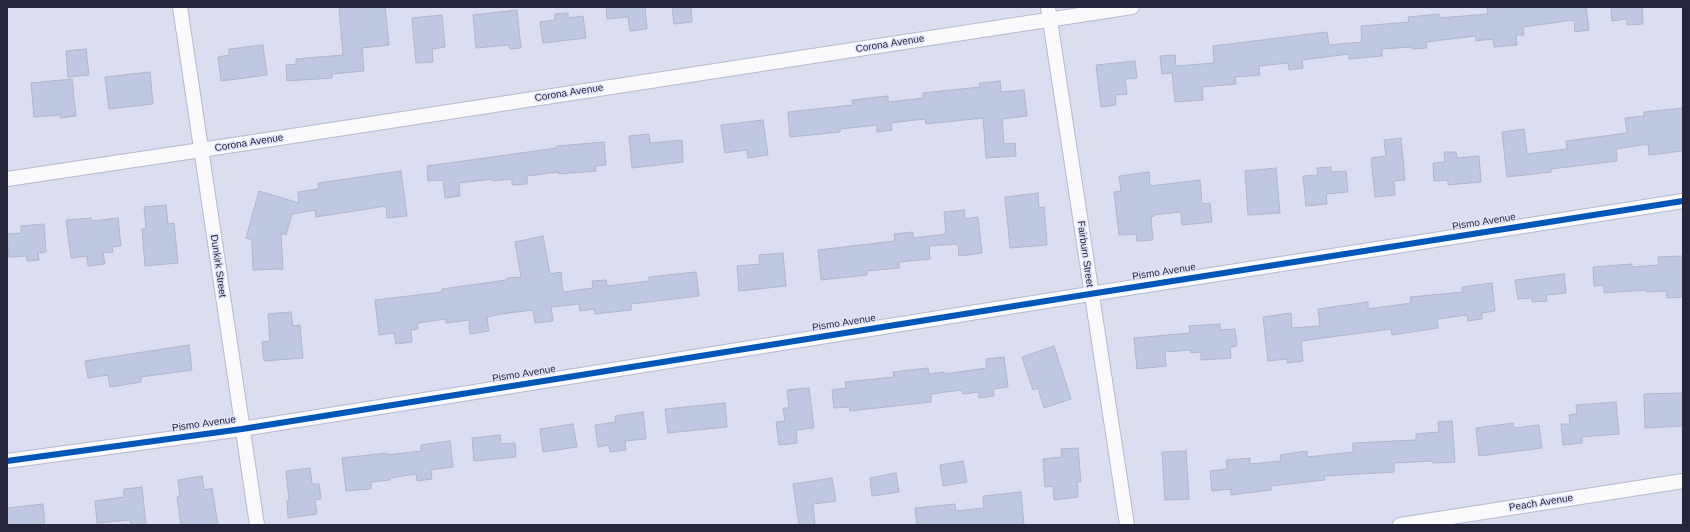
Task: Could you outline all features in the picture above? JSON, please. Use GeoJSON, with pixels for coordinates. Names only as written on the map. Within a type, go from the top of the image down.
{"type":"FeatureCollection","features":[{"type":"Feature","properties":{"kind":"street","name":"Dunkirk Street"},"geometry":{"type":"LineString","coordinates":[[180,7],[257,525]]}},
{"type":"Feature","properties":{"kind":"street","name":"Corona Avenue"},"geometry":{"type":"LineString","coordinates":[[7,179],[201,150],[1049,13],[1132,7]]}},
{"type":"Feature","properties":{"kind":"street","name":"Fairburn Street"},"geometry":{"type":"LineString","coordinates":[[1049,13],[1090,294],[1126,525]]}},
{"type":"Feature","properties":{"kind":"street","name":"Pismo Avenue"},"geometry":{"type":"LineString","coordinates":[[7,461],[242,429],[1683,201]]}},
{"type":"Feature","properties":{"kind":"street","name":"Peach Avenue"},"geometry":{"type":"LineString","coordinates":[[1400,525],[1418,524],[1683,481]]}},
{"type":"Feature","properties":{"kind":"building"},"geometry":{"type":"Polygon","coordinates":[[[339,7],[385,7],[389,45],[362,48],[364,71],[332,74],[332,78],[287,81],[286,65],[296,64],[296,59],[343,55],[339,7]]]}},
{"type":"Feature","properties":{"kind":"building"},"geometry":{"type":"Polygon","coordinates":[[[606,7],[645,7],[647,29],[630,31],[628,17],[607,19],[606,7]]]}},
{"type":"Feature","properties":{"kind":"building"},"geometry":{"type":"Polygon","coordinates":[[[672,7],[691,7],[692,22],[674,24],[672,7]]]}},
{"type":"Feature","properties":{"kind":"building"},"geometry":{"type":"Polygon","coordinates":[[[1487,7],[1586,7],[1589,30],[1575,32],[1574,20],[1523,27],[1524,35],[1516,35],[1517,45],[1494,47],[1493,39],[1476,41],[1476,36],[1426,42],[1427,48],[1412,49],[1412,47],[1382,49],[1382,56],[1349,59],[1349,54],[1302,60],[1303,68],[1289,70],[1288,63],[1259,66],[1260,75],[1235,77],[1236,84],[1202,87],[1203,100],[1175,102],[1172,73],[1162,74],[1160,56],[1175,55],[1176,66],[1214,63],[1213,46],[1327,32],[1329,45],[1362,42],[1361,26],[1409,22],[1408,17],[1439,14],[1439,18],[1488,14],[1487,7]]]}},
{"type":"Feature","properties":{"kind":"building"},"geometry":{"type":"Polygon","coordinates":[[[1611,7],[1642,7],[1643,24],[1627,25],[1627,19],[1612,21],[1611,7]]]}},
{"type":"Feature","properties":{"kind":"building"},"geometry":{"type":"Polygon","coordinates":[[[517,10],[521,48],[510,49],[509,45],[476,48],[473,15],[517,10]]]}},
{"type":"Feature","properties":{"kind":"building"},"geometry":{"type":"Polygon","coordinates":[[[568,13],[568,18],[583,16],[586,38],[543,43],[540,22],[555,20],[555,14],[568,13]]]}},
{"type":"Feature","properties":{"kind":"building"},"geometry":{"type":"Polygon","coordinates":[[[442,15],[445,47],[432,49],[433,62],[416,63],[412,18],[442,15]]]}},
{"type":"Feature","properties":{"kind":"building"},"geometry":{"type":"Polygon","coordinates":[[[263,45],[267,75],[221,81],[218,57],[229,55],[229,49],[263,45]]]}},
{"type":"Feature","properties":{"kind":"building"},"geometry":{"type":"Polygon","coordinates":[[[86,49],[89,75],[68,77],[66,51],[86,49]]]}},
{"type":"Feature","properties":{"kind":"building"},"geometry":{"type":"Polygon","coordinates":[[[1135,61],[1137,78],[1125,79],[1127,94],[1115,95],[1116,105],[1101,107],[1096,65],[1135,61]]]}},
{"type":"Feature","properties":{"kind":"building"},"geometry":{"type":"Polygon","coordinates":[[[150,72],[153,104],[109,109],[105,77],[150,72]]]}},
{"type":"Feature","properties":{"kind":"building"},"geometry":{"type":"Polygon","coordinates":[[[72,79],[76,116],[60,118],[60,115],[34,117],[31,83],[72,79]]]}},
{"type":"Feature","properties":{"kind":"building"},"geometry":{"type":"Polygon","coordinates":[[[1000,81],[1001,92],[1024,90],[1027,116],[1002,119],[1004,144],[1015,143],[1016,156],[986,158],[983,118],[926,124],[925,119],[891,123],[892,130],[877,132],[877,125],[840,129],[840,132],[790,137],[788,112],[853,105],[852,100],[888,96],[888,102],[923,98],[923,93],[980,87],[979,83],[1000,81]]]}},
{"type":"Feature","properties":{"kind":"building"},"geometry":{"type":"Polygon","coordinates":[[[1683,108],[1683,151],[1649,155],[1648,144],[1616,149],[1617,161],[1551,169],[1551,172],[1507,177],[1502,132],[1524,129],[1527,154],[1567,149],[1566,141],[1627,133],[1625,118],[1644,116],[1644,112],[1683,108]]]}},
{"type":"Feature","properties":{"kind":"building"},"geometry":{"type":"Polygon","coordinates":[[[763,120],[768,155],[748,158],[747,150],[725,153],[721,125],[763,120]]]}},
{"type":"Feature","properties":{"kind":"building"},"geometry":{"type":"Polygon","coordinates":[[[649,134],[650,143],[682,140],[683,162],[632,168],[629,136],[649,134]]]}},
{"type":"Feature","properties":{"kind":"building"},"geometry":{"type":"Polygon","coordinates":[[[1401,138],[1405,180],[1394,181],[1395,195],[1375,197],[1371,158],[1386,156],[1384,140],[1401,138]]]}},
{"type":"Feature","properties":{"kind":"building"},"geometry":{"type":"Polygon","coordinates":[[[604,142],[606,165],[595,166],[596,171],[559,174],[559,172],[527,176],[527,184],[512,185],[512,179],[493,181],[493,179],[459,183],[460,196],[445,198],[443,180],[428,181],[427,166],[557,148],[557,146],[604,142]]]}},
{"type":"Feature","properties":{"kind":"building"},"geometry":{"type":"Polygon","coordinates":[[[1444,152],[1456,152],[1457,158],[1479,156],[1481,182],[1448,185],[1448,180],[1434,181],[1433,163],[1445,162],[1444,152]]]}},
{"type":"Feature","properties":{"kind":"building"},"geometry":{"type":"Polygon","coordinates":[[[1331,167],[1331,172],[1346,171],[1348,192],[1326,194],[1327,204],[1306,206],[1303,176],[1318,175],[1317,168],[1331,167]]]}},
{"type":"Feature","properties":{"kind":"building"},"geometry":{"type":"Polygon","coordinates":[[[1276,168],[1280,213],[1248,215],[1245,171],[1276,168]]]}},
{"type":"Feature","properties":{"kind":"building"},"geometry":{"type":"Polygon","coordinates":[[[401,171],[407,216],[387,218],[386,206],[316,217],[315,210],[292,214],[286,235],[281,233],[283,269],[253,270],[252,240],[246,238],[259,191],[299,203],[298,192],[319,189],[318,183],[401,171]]]}},
{"type":"Feature","properties":{"kind":"building"},"geometry":{"type":"Polygon","coordinates":[[[1149,172],[1150,186],[1200,180],[1202,204],[1210,203],[1212,222],[1182,225],[1181,212],[1153,215],[1154,216],[1151,217],[1153,240],[1137,241],[1136,234],[1119,235],[1114,192],[1121,191],[1119,176],[1149,172]]]}},
{"type":"Feature","properties":{"kind":"building"},"geometry":{"type":"Polygon","coordinates":[[[1038,193],[1039,208],[1044,207],[1047,245],[1010,248],[1005,197],[1038,193]]]}},
{"type":"Feature","properties":{"kind":"building"},"geometry":{"type":"Polygon","coordinates":[[[166,205],[168,224],[174,223],[178,263],[145,266],[142,229],[146,229],[144,207],[166,205]]]}},
{"type":"Feature","properties":{"kind":"building"},"geometry":{"type":"Polygon","coordinates":[[[964,210],[965,219],[978,217],[982,253],[959,256],[958,244],[929,246],[930,259],[899,262],[899,268],[867,271],[867,275],[821,280],[818,250],[895,241],[894,234],[913,232],[913,238],[946,234],[944,212],[964,210]]]}},
{"type":"Feature","properties":{"kind":"building"},"geometry":{"type":"Polygon","coordinates":[[[91,218],[92,221],[118,218],[121,246],[112,247],[113,252],[103,253],[105,264],[88,266],[87,256],[71,258],[66,220],[91,218]]]}},
{"type":"Feature","properties":{"kind":"building"},"geometry":{"type":"Polygon","coordinates":[[[44,224],[46,252],[38,253],[39,260],[27,261],[26,256],[9,257],[7,234],[21,233],[21,226],[44,224]]]}},
{"type":"Feature","properties":{"kind":"building"},"geometry":{"type":"Polygon","coordinates":[[[543,236],[550,274],[561,272],[563,292],[593,288],[592,281],[606,280],[607,286],[649,281],[649,277],[696,272],[699,296],[631,304],[631,310],[595,314],[594,309],[580,311],[579,304],[551,307],[553,321],[535,323],[533,310],[501,314],[487,317],[489,331],[470,334],[469,320],[446,323],[446,319],[417,323],[418,329],[411,330],[412,342],[396,344],[394,333],[379,335],[375,300],[442,292],[442,289],[521,277],[515,242],[543,236]]]}},
{"type":"Feature","properties":{"kind":"building"},"geometry":{"type":"Polygon","coordinates":[[[783,253],[786,286],[739,291],[737,266],[760,264],[759,255],[783,253]]]}},
{"type":"Feature","properties":{"kind":"building"},"geometry":{"type":"Polygon","coordinates":[[[1683,256],[1683,297],[1667,298],[1666,291],[1647,292],[1647,290],[1604,293],[1604,285],[1594,286],[1593,267],[1632,264],[1632,267],[1659,265],[1658,257],[1683,256]]]}},
{"type":"Feature","properties":{"kind":"building"},"geometry":{"type":"Polygon","coordinates":[[[1564,274],[1566,293],[1546,295],[1547,301],[1532,302],[1532,298],[1518,299],[1515,280],[1564,274]]]}},
{"type":"Feature","properties":{"kind":"building"},"geometry":{"type":"Polygon","coordinates":[[[1492,283],[1495,311],[1482,313],[1482,319],[1468,321],[1467,315],[1437,319],[1438,328],[1392,335],[1391,329],[1301,341],[1303,361],[1287,363],[1287,359],[1268,361],[1263,317],[1291,313],[1292,328],[1320,326],[1318,309],[1368,302],[1368,309],[1411,303],[1410,297],[1463,292],[1462,287],[1492,283]]]}},
{"type":"Feature","properties":{"kind":"building"},"geometry":{"type":"Polygon","coordinates":[[[291,312],[293,326],[300,325],[303,358],[264,361],[262,342],[270,341],[268,314],[291,312]]]}},
{"type":"Feature","properties":{"kind":"building"},"geometry":{"type":"Polygon","coordinates":[[[1220,324],[1220,330],[1235,329],[1237,346],[1230,347],[1231,358],[1201,360],[1201,352],[1191,353],[1191,350],[1165,352],[1166,366],[1137,369],[1134,338],[1190,333],[1189,326],[1220,324]]]}},
{"type":"Feature","properties":{"kind":"building"},"geometry":{"type":"Polygon","coordinates":[[[189,345],[192,370],[141,377],[141,382],[110,387],[108,375],[88,378],[85,361],[189,345]]]}},
{"type":"Feature","properties":{"kind":"building"},"geometry":{"type":"Polygon","coordinates":[[[1054,346],[1071,399],[1044,408],[1038,388],[1033,390],[1022,357],[1054,346]]]}},
{"type":"Feature","properties":{"kind":"building"},"geometry":{"type":"Polygon","coordinates":[[[1004,357],[1008,387],[993,389],[994,396],[979,398],[979,392],[963,394],[962,390],[931,394],[931,402],[850,411],[849,407],[834,408],[832,390],[846,388],[845,382],[894,377],[893,372],[928,368],[929,374],[944,372],[944,374],[987,368],[986,359],[1004,357]]]}},
{"type":"Feature","properties":{"kind":"building"},"geometry":{"type":"Polygon","coordinates":[[[809,388],[814,428],[796,430],[797,443],[779,445],[776,422],[785,421],[783,408],[789,408],[787,390],[809,388]]]}},
{"type":"Feature","properties":{"kind":"building"},"geometry":{"type":"Polygon","coordinates":[[[1683,393],[1683,426],[1645,428],[1644,394],[1683,393]]]}},
{"type":"Feature","properties":{"kind":"building"},"geometry":{"type":"Polygon","coordinates":[[[1616,402],[1619,434],[1582,437],[1582,443],[1563,445],[1561,424],[1570,424],[1569,415],[1577,414],[1576,405],[1616,402]]]}},
{"type":"Feature","properties":{"kind":"building"},"geometry":{"type":"Polygon","coordinates":[[[725,403],[727,427],[668,433],[665,409],[725,403]]]}},
{"type":"Feature","properties":{"kind":"building"},"geometry":{"type":"Polygon","coordinates":[[[643,412],[646,439],[625,441],[626,450],[610,452],[609,445],[598,447],[595,425],[616,422],[615,416],[643,412]]]}},
{"type":"Feature","properties":{"kind":"building"},"geometry":{"type":"Polygon","coordinates":[[[1452,421],[1455,462],[1433,463],[1433,461],[1394,463],[1394,472],[1324,476],[1325,480],[1271,486],[1271,490],[1231,495],[1231,489],[1212,491],[1210,471],[1227,469],[1226,460],[1250,458],[1250,464],[1281,461],[1280,455],[1307,451],[1307,457],[1353,452],[1353,443],[1416,440],[1416,434],[1439,432],[1438,422],[1452,421]]]}},
{"type":"Feature","properties":{"kind":"building"},"geometry":{"type":"Polygon","coordinates":[[[1513,423],[1514,428],[1539,425],[1542,448],[1479,456],[1476,428],[1513,423]]]}},
{"type":"Feature","properties":{"kind":"building"},"geometry":{"type":"Polygon","coordinates":[[[573,424],[577,447],[543,452],[540,429],[573,424]]]}},
{"type":"Feature","properties":{"kind":"building"},"geometry":{"type":"Polygon","coordinates":[[[500,435],[501,444],[515,443],[516,457],[474,461],[472,438],[500,435]]]}},
{"type":"Feature","properties":{"kind":"building"},"geometry":{"type":"Polygon","coordinates":[[[450,441],[453,467],[431,470],[432,479],[417,481],[416,474],[390,478],[390,480],[371,482],[371,489],[346,491],[342,458],[421,451],[421,445],[450,441]]]}},
{"type":"Feature","properties":{"kind":"building"},"geometry":{"type":"Polygon","coordinates":[[[1078,448],[1081,482],[1077,482],[1078,497],[1054,500],[1053,486],[1045,487],[1043,459],[1062,457],[1061,449],[1078,448]]]}},
{"type":"Feature","properties":{"kind":"building"},"geometry":{"type":"Polygon","coordinates":[[[1186,451],[1189,499],[1165,500],[1162,452],[1186,451]]]}},
{"type":"Feature","properties":{"kind":"building"},"geometry":{"type":"Polygon","coordinates":[[[963,461],[967,482],[943,486],[940,465],[963,461]]]}},
{"type":"Feature","properties":{"kind":"building"},"geometry":{"type":"Polygon","coordinates":[[[310,468],[312,484],[319,484],[321,499],[315,500],[317,514],[288,518],[287,501],[289,500],[286,471],[310,468]]]}},
{"type":"Feature","properties":{"kind":"building"},"geometry":{"type":"Polygon","coordinates":[[[896,473],[899,492],[872,496],[870,478],[896,473]]]}},
{"type":"Feature","properties":{"kind":"building"},"geometry":{"type":"Polygon","coordinates":[[[202,476],[204,490],[212,488],[218,525],[181,525],[177,497],[180,497],[178,480],[202,476]]]}},
{"type":"Feature","properties":{"kind":"building"},"geometry":{"type":"Polygon","coordinates":[[[832,478],[836,501],[813,504],[815,525],[799,525],[793,484],[832,478]]]}},
{"type":"Feature","properties":{"kind":"building"},"geometry":{"type":"Polygon","coordinates":[[[142,487],[146,525],[131,525],[130,520],[97,523],[95,501],[124,497],[124,489],[142,487]]]}},
{"type":"Feature","properties":{"kind":"building"},"geometry":{"type":"Polygon","coordinates":[[[1021,492],[1024,525],[917,525],[915,508],[955,504],[956,511],[984,508],[983,496],[1021,492]]]}},
{"type":"Feature","properties":{"kind":"building"},"geometry":{"type":"Polygon","coordinates":[[[43,504],[45,525],[7,525],[7,508],[43,504]]]}},
{"type":"Feature","properties":{"kind":"cycle path"},"geometry":{"type":"LineString","coordinates":[[7,461],[242,429],[1683,201]]}}]}
